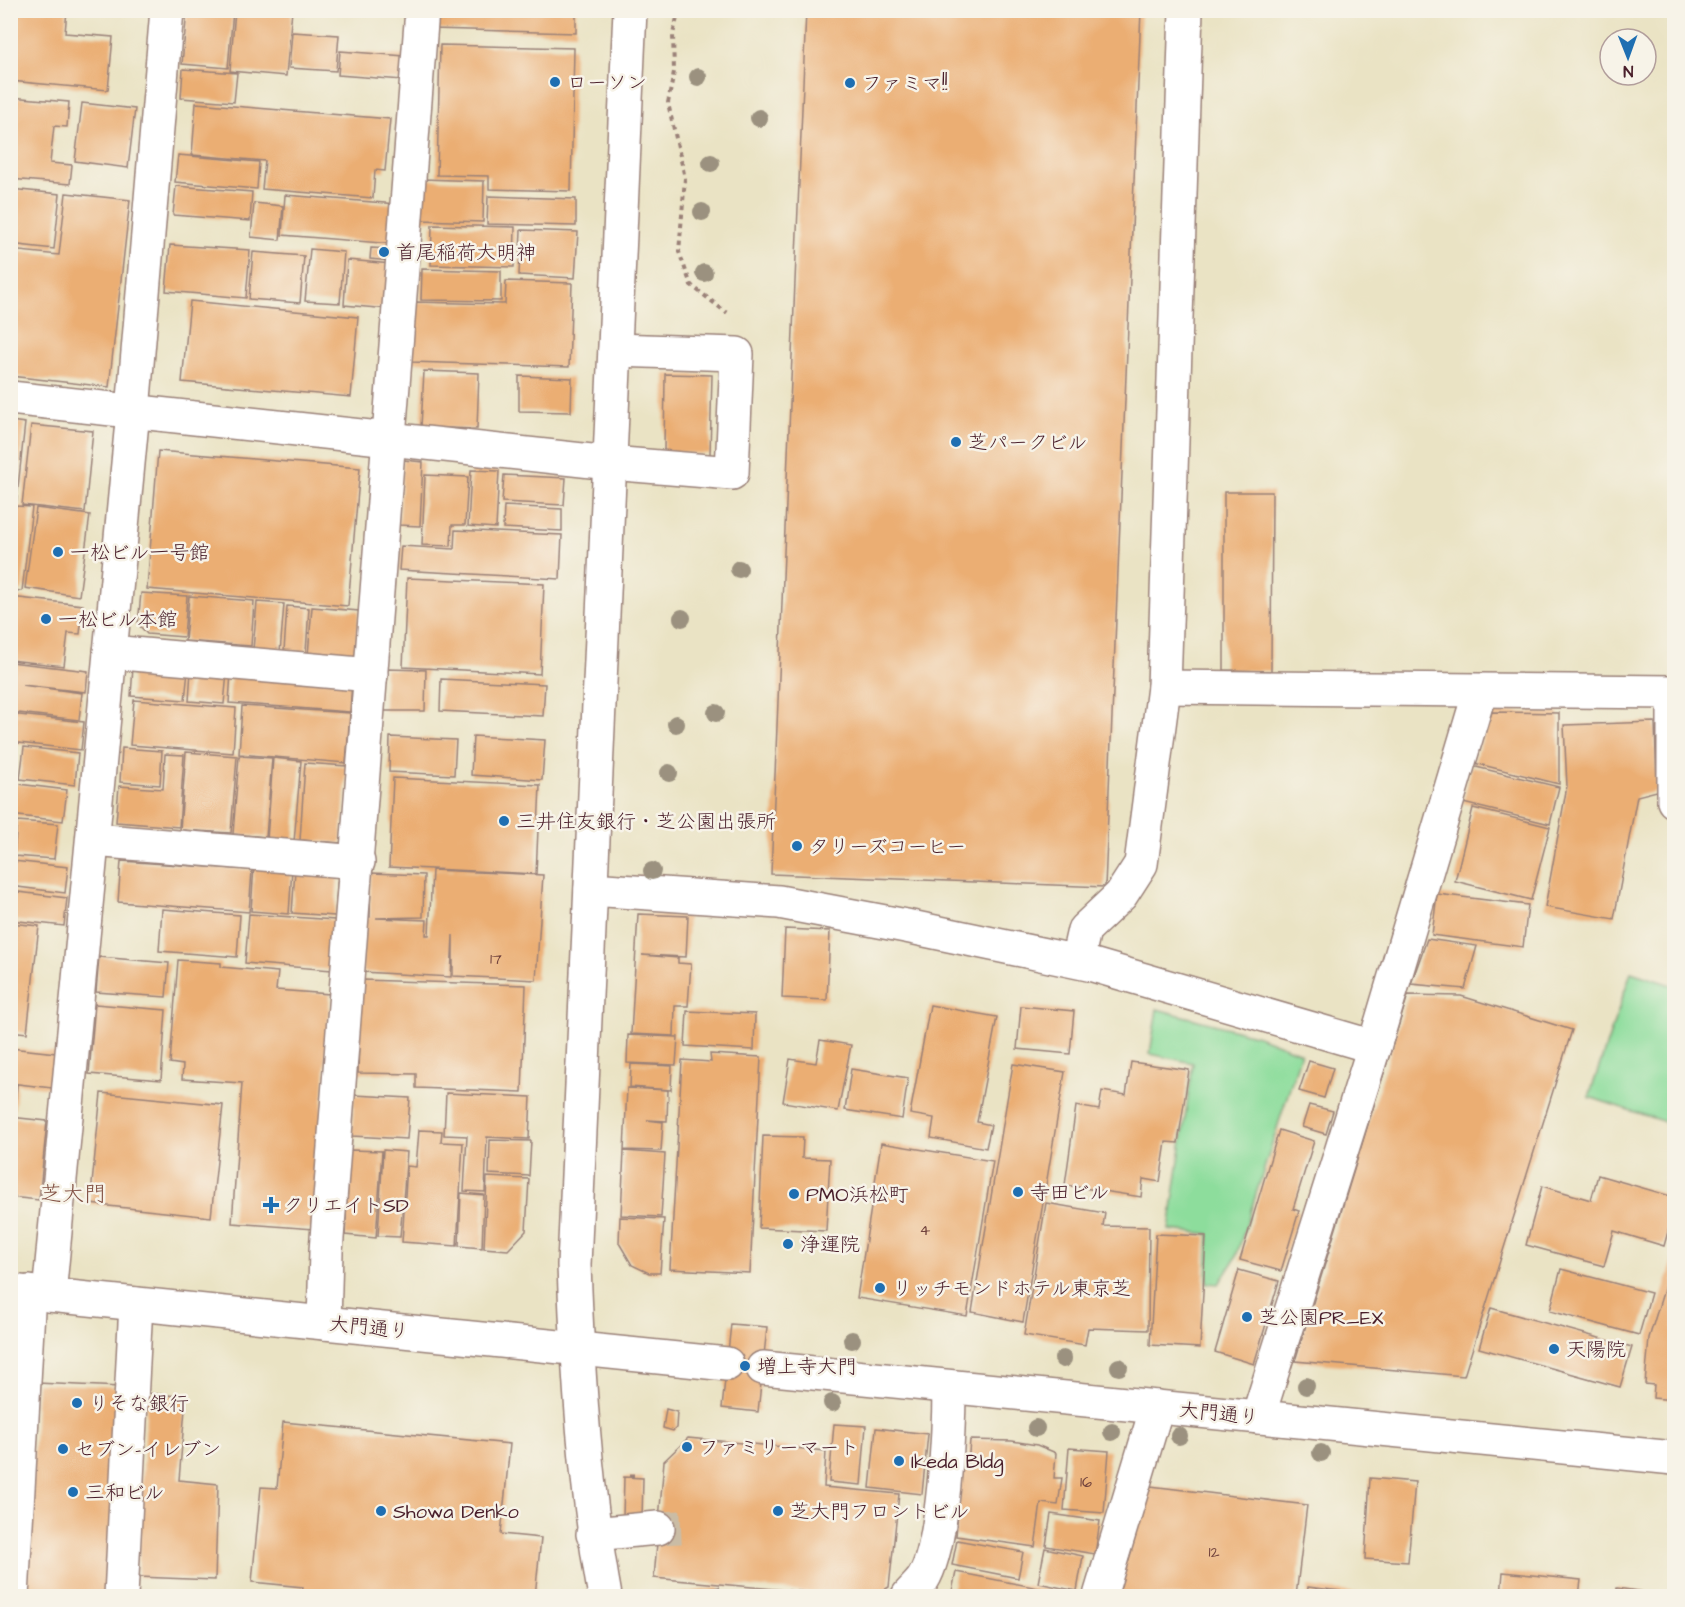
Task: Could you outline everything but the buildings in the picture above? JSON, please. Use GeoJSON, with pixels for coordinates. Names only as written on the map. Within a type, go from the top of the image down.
{"type":"FeatureCollection","features":[{"type":"Feature","properties":{"kind":"street"},"geometry":{"type":"LineString","coordinates":[[12,1596],[30,1293],[93,840],[134,411],[167,10]]}},
{"type":"Feature","properties":{"kind":"street"},"geometry":{"type":"LineString","coordinates":[[324,1323],[326,1251],[358,862],[422,10]]}},
{"type":"Feature","properties":{"kind":"street"},"geometry":{"type":"LineString","coordinates":[[604,1596],[593,1534],[577,1349],[574,1265],[630,10]]}},
{"type":"Feature","properties":{"kind":"street"},"geometry":{"type":"LineString","coordinates":[[1077,961],[1084,930],[1121,895],[1142,864],[1164,687],[1186,10]]}},
{"type":"Feature","properties":{"kind":"street"},"geometry":{"type":"LineString","coordinates":[[10,398],[610,463],[732,473],[737,354],[615,350]]}},
{"type":"Feature","properties":{"kind":"street"},"geometry":{"type":"LineString","coordinates":[[110,652],[372,675]]}},
{"type":"Feature","properties":{"kind":"street"},"geometry":{"type":"LineString","coordinates":[[1164,687],[1674,692]]}},
{"type":"Feature","properties":{"kind":"street"},"geometry":{"type":"LineString","coordinates":[[1258,1417],[1374,1047],[1480,691]]}},
{"type":"Feature","properties":{"kind":"street"},"geometry":{"type":"LineString","coordinates":[[1674,710],[1674,801]]}},
{"type":"Feature","properties":{"kind":"street"},"geometry":{"type":"LineString","coordinates":[[93,840],[358,862]]}},
{"type":"Feature","properties":{"kind":"street"},"geometry":{"type":"LineString","coordinates":[[591,889],[779,902],[1077,961],[1374,1047]]}},
{"type":"Feature","properties":{"kind":"street","name":"大門通り"},"geometry":{"type":"LineString","coordinates":[[30,1293],[727,1364]]}},
{"type":"Feature","properties":{"kind":"street"},"geometry":{"type":"LineString","coordinates":[[122,1596],[136,1304]]}},
{"type":"Feature","properties":{"kind":"street","name":"大門通り"},"geometry":{"type":"LineString","coordinates":[[763,1368],[1674,1458]]}},
{"type":"Feature","properties":{"kind":"street"},"geometry":{"type":"LineString","coordinates":[[908,1596],[923,1578],[934,1550],[949,1432],[949,1387]]}},
{"type":"Feature","properties":{"kind":"street"},"geometry":{"type":"LineString","coordinates":[[1100,1596],[1157,1407]]}},
{"type":"Feature","properties":{"kind":"street"},"geometry":{"type":"LineString","coordinates":[[593,1534],[658,1528]]}},
{"type":"Feature","properties":{"kind":"path"},"geometry":{"type":"LineString","coordinates":[[679,10],[673,34],[674,72],[668,103],[684,177],[679,252],[691,285],[729,315],[738,340],[737,354]]}},
{"type":"Feature","properties":{"kind":"path"},"geometry":{"type":"LineString","coordinates":[[632,1470],[632,1478]]}},
{"type":"Feature","properties":{"kind":"green space"},"geometry":{"type":"Polygon","coordinates":[[[1631,972],[1674,986],[1674,1125],[1589,1097],[1631,972]]]}},
{"type":"Feature","properties":{"kind":"green space"},"geometry":{"type":"Polygon","coordinates":[[[1157,1009],[1258,1036],[1301,1053],[1236,1257],[1219,1284],[1207,1283],[1209,1234],[1169,1230],[1193,1063],[1150,1054],[1157,1009]]]}},
{"type":"Feature","properties":{"kind":"tunnel"},"geometry":{"type":"LineString","coordinates":[[658,1528],[681,1527]]}},
{"type":"Feature","properties":{"kind":"place","name":"ローソン"},"geometry":{"type":"Point","coordinates":[555,82]}},
{"type":"Feature","properties":{"kind":"place","name":"ファミマ!!"},"geometry":{"type":"Point","coordinates":[850,83]}},
{"type":"Feature","properties":{"kind":"place","name":"首尾稲荷大明神"},"geometry":{"type":"Point","coordinates":[384,252]}},
{"type":"Feature","properties":{"kind":"place","name":"芝パークビル"},"geometry":{"type":"Point","coordinates":[956,442]}},
{"type":"Feature","properties":{"kind":"place","name":"一松ビル一号館"},"geometry":{"type":"Point","coordinates":[58,552]}},
{"type":"Feature","properties":{"kind":"place","name":"一松ビル本館"},"geometry":{"type":"Point","coordinates":[46,619]}},
{"type":"Feature","properties":{"kind":"place","name":"三井住友銀行・芝公園出張所"},"geometry":{"type":"Point","coordinates":[504,821]}},
{"type":"Feature","properties":{"kind":"place","name":"タリーズコーヒー"},"geometry":{"type":"Point","coordinates":[797,846]}},
{"type":"Feature","properties":{"kind":"place","name":"寺田ビル"},"geometry":{"type":"Point","coordinates":[1018,1192]}},
{"type":"Feature","properties":{"kind":"place","name":"PMO浜松町"},"geometry":{"type":"Point","coordinates":[794,1194]}},
{"type":"Feature","properties":{"kind":"place","name":"クリエイトSD"},"geometry":{"type":"Point","coordinates":[271,1205]}},
{"type":"Feature","properties":{"kind":"place","name":"浄運院"},"geometry":{"type":"Point","coordinates":[788,1244]}},
{"type":"Feature","properties":{"kind":"place","name":"リッチモンドホテル東京芝"},"geometry":{"type":"Point","coordinates":[880,1288]}},
{"type":"Feature","properties":{"kind":"place","name":"芝公園PR_EX"},"geometry":{"type":"Point","coordinates":[1247,1317]}},
{"type":"Feature","properties":{"kind":"place","name":"天陽院"},"geometry":{"type":"Point","coordinates":[1554,1349]}},
{"type":"Feature","properties":{"kind":"place","name":"増上寺大門"},"geometry":{"type":"Point","coordinates":[745,1366]}},
{"type":"Feature","properties":{"kind":"place","name":"りそな銀行"},"geometry":{"type":"Point","coordinates":[77,1403]}},
{"type":"Feature","properties":{"kind":"place","name":"ファミリーマート"},"geometry":{"type":"Point","coordinates":[687,1447]}},
{"type":"Feature","properties":{"kind":"place","name":"セブン-イレブン"},"geometry":{"type":"Point","coordinates":[63,1449]}},
{"type":"Feature","properties":{"kind":"place","name":"Ikeda Bldg"},"geometry":{"type":"Point","coordinates":[899,1461]}},
{"type":"Feature","properties":{"kind":"place","name":"三和ビル"},"geometry":{"type":"Point","coordinates":[73,1492]}},
{"type":"Feature","properties":{"kind":"place","name":"Showa Denko"},"geometry":{"type":"Point","coordinates":[381,1511]}},
{"type":"Feature","properties":{"kind":"place","name":"芝大門フロントビル"},"geometry":{"type":"Point","coordinates":[778,1511]}},
{"type":"Feature","properties":{"kind":"district","name":"芝大門"},"geometry":{"type":"Point","coordinates":[73,1193]}}]}
